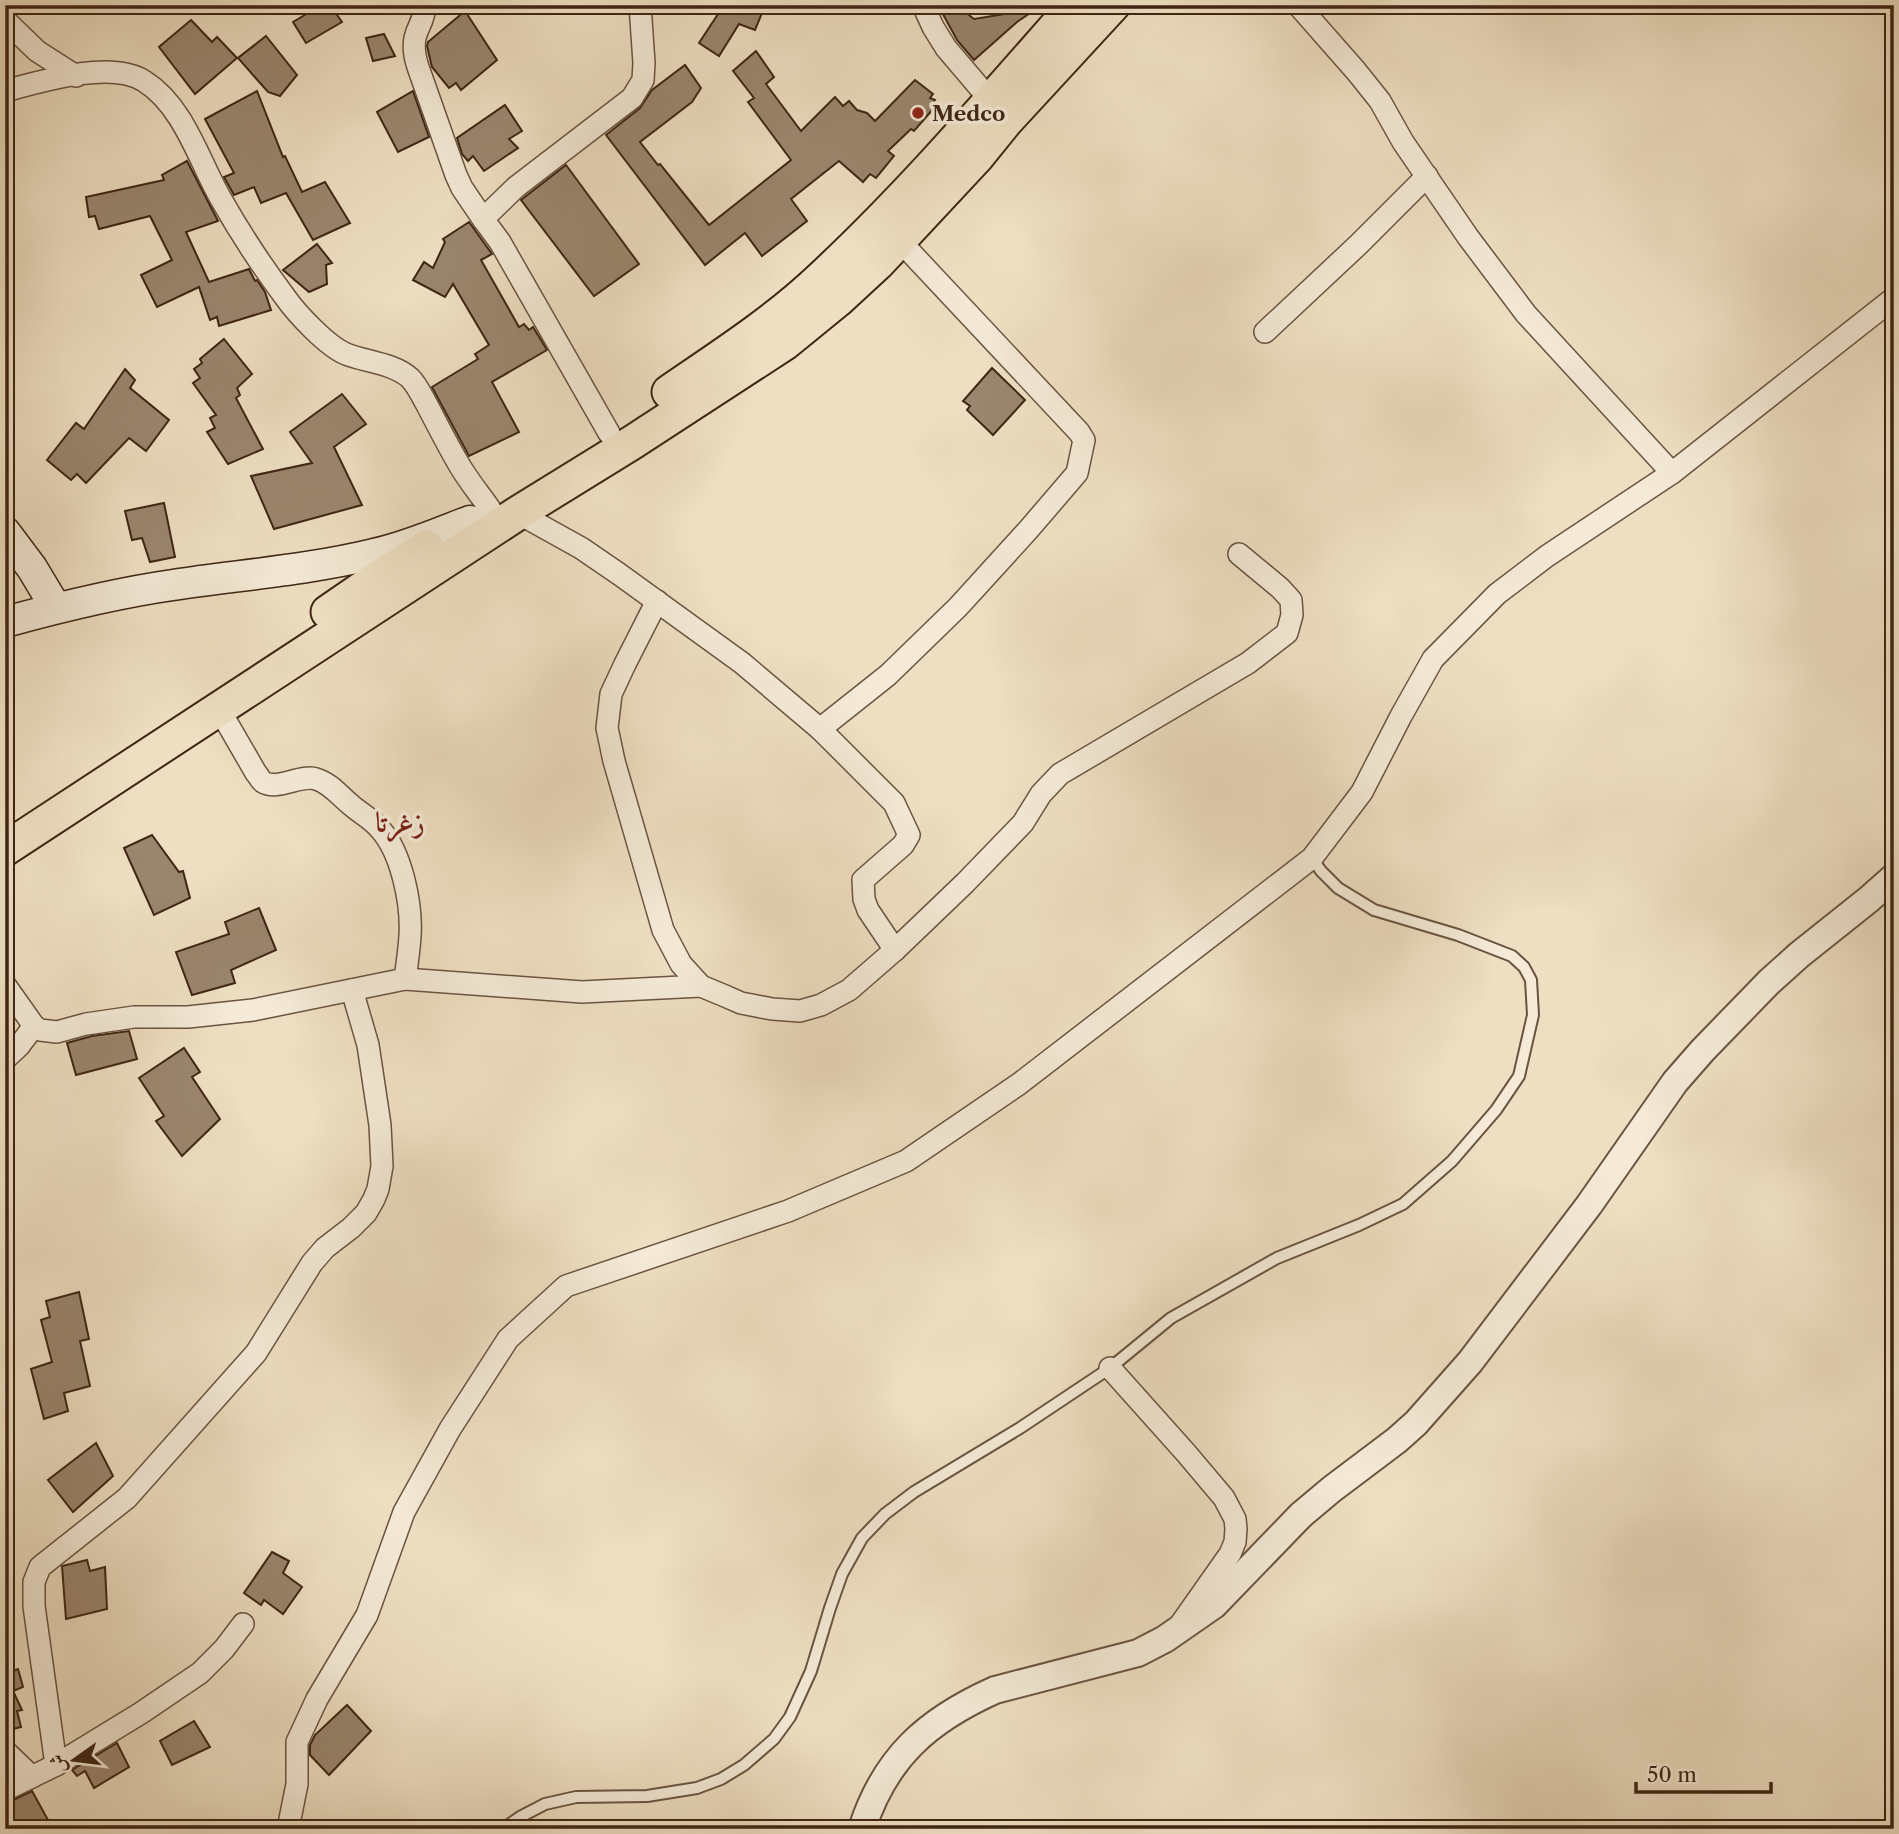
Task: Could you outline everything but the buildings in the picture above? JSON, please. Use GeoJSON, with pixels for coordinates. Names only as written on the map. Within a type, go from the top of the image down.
{"type":"FeatureCollection","features":[{"type":"Feature","properties":{"kind":"main road"},"geometry":{"type":"LineString","coordinates":[[5,849],[219,709],[382,589],[493,514],[633,442],[785,343],[839,299],[976,158],[998,111],[1075,5]]}},
{"type":"Feature","properties":{"kind":"main road"},"geometry":{"type":"LineString","coordinates":[[5,826],[382,589],[752,334],[810,288],[1113,5]]}},
{"type":"Feature","properties":{"kind":"main road"},"geometry":{"type":"LineString","coordinates":[[5,622],[56,608],[169,585],[373,555],[493,514]]}},
{"type":"Feature","properties":{"kind":"main road"},"geometry":{"type":"LineString","coordinates":[[5,532],[32,568],[56,608]]}},
{"type":"Feature","properties":{"kind":"street"},"geometry":{"type":"LineString","coordinates":[[425,5],[425,17],[415,37],[414,51],[456,175],[500,243],[610,433]]}},
{"type":"Feature","properties":{"kind":"street"},"geometry":{"type":"LineString","coordinates":[[483,219],[516,187],[632,98],[643,80],[640,5]]}},
{"type":"Feature","properties":{"kind":"street"},"geometry":{"type":"LineString","coordinates":[[923,5],[946,48],[998,111]]}},
{"type":"Feature","properties":{"kind":"street"},"geometry":{"type":"LineString","coordinates":[[1298,5],[1380,101],[1403,142],[1468,237],[1526,314],[1671,472]]}},
{"type":"Feature","properties":{"kind":"street"},"geometry":{"type":"LineString","coordinates":[[5,20],[37,51],[76,76]]}},
{"type":"Feature","properties":{"kind":"street"},"geometry":{"type":"LineString","coordinates":[[5,91],[49,79],[108,71],[129,73],[146,82],[167,101],[194,142],[219,197],[286,299],[328,343],[343,353],[397,370],[411,379],[458,464],[493,514],[581,548],[742,663],[820,729],[894,803],[909,835],[903,845],[863,880],[868,911],[895,950]]}},
{"type":"Feature","properties":{"kind":"street"},"geometry":{"type":"LineString","coordinates":[[1265,332],[1427,176]]}},
{"type":"Feature","properties":{"kind":"street"},"geometry":{"type":"LineString","coordinates":[[820,729],[888,675],[958,607],[1077,473],[1084,440],[1080,432],[899,240]]}},
{"type":"Feature","properties":{"kind":"street"},"geometry":{"type":"LineString","coordinates":[[288,1829],[297,1784],[297,1742],[317,1699],[367,1615],[404,1512],[450,1429],[508,1339],[566,1286],[788,1211],[906,1161],[1019,1084],[1312,858],[1362,792],[1433,659],[1497,594],[1547,556],[1671,472],[1894,298]]}},
{"type":"Feature","properties":{"kind":"street"},"geometry":{"type":"LineString","coordinates":[[657,601],[611,694],[607,728],[614,761],[663,929],[681,964],[701,986],[741,1003],[800,1012],[821,1005],[849,989],[895,950],[1023,823],[1041,793],[1060,774],[1248,663],[1287,633],[1292,615],[1291,600],[1239,554]]}},
{"type":"Feature","properties":{"kind":"street"},"geometry":{"type":"LineString","coordinates":[[219,709],[256,774],[264,782],[281,784],[299,779],[316,779],[330,786],[382,830],[399,864],[410,916],[405,979]]}},
{"type":"Feature","properties":{"kind":"street"},"geometry":{"type":"LineString","coordinates":[[862,1829],[874,1794],[890,1768],[912,1742],[948,1715],[995,1689],[1138,1653],[1165,1639],[1214,1605],[1301,1515],[1416,1423],[1470,1362],[1589,1205],[1675,1082],[1703,1049],[1769,982],[1894,877]]}},
{"type":"Feature","properties":{"kind":"street"},"geometry":{"type":"LineString","coordinates":[[5,985],[34,1026],[40,1030],[57,1032],[86,1024],[134,1017],[188,1017],[253,1010],[405,979],[582,992],[701,986]]}},
{"type":"Feature","properties":{"kind":"street"},"geometry":{"type":"LineString","coordinates":[[56,1765],[34,1606],[34,1582],[40,1567],[127,1498],[256,1353],[312,1263],[325,1248],[366,1213],[378,1189],[382,1166],[380,1125],[368,1045],[352,990]]}},
{"type":"Feature","properties":{"kind":"street"},"geometry":{"type":"LineString","coordinates":[[5,1059],[34,1026]]}},
{"type":"Feature","properties":{"kind":"street"},"geometry":{"type":"LineString","coordinates":[[1110,1368],[1224,1498],[1235,1519],[1235,1542],[1230,1554],[1181,1624],[1165,1639]]}},
{"type":"Feature","properties":{"kind":"street"},"geometry":{"type":"LineString","coordinates":[[5,1790],[56,1765],[200,1673],[224,1649],[243,1624]]}},
{"type":"Feature","properties":{"kind":"street"},"geometry":{"type":"LineString","coordinates":[[5,1751],[32,1777]]}},
{"type":"Feature","properties":{"kind":"lane"},"geometry":{"type":"LineString","coordinates":[[503,1829],[545,1804],[576,1797],[647,1796],[697,1788],[721,1779],[744,1765],[774,1739],[790,1717],[811,1671],[842,1574],[862,1538],[885,1514],[915,1492],[1020,1428],[1110,1368],[1171,1318],[1277,1258],[1403,1204],[1452,1161],[1496,1110],[1519,1076],[1533,1015],[1531,980],[1524,967],[1512,956],[1458,935],[1374,911],[1338,888],[1312,858]]}},
{"type":"Feature","properties":{"kind":"place","name":"Medco"},"geometry":{"type":"Point","coordinates":[918,113]}},
{"type":"Feature","properties":{"kind":"district","name":"زغرتا"},"geometry":{"type":"Point","coordinates":[400,822]}}]}
